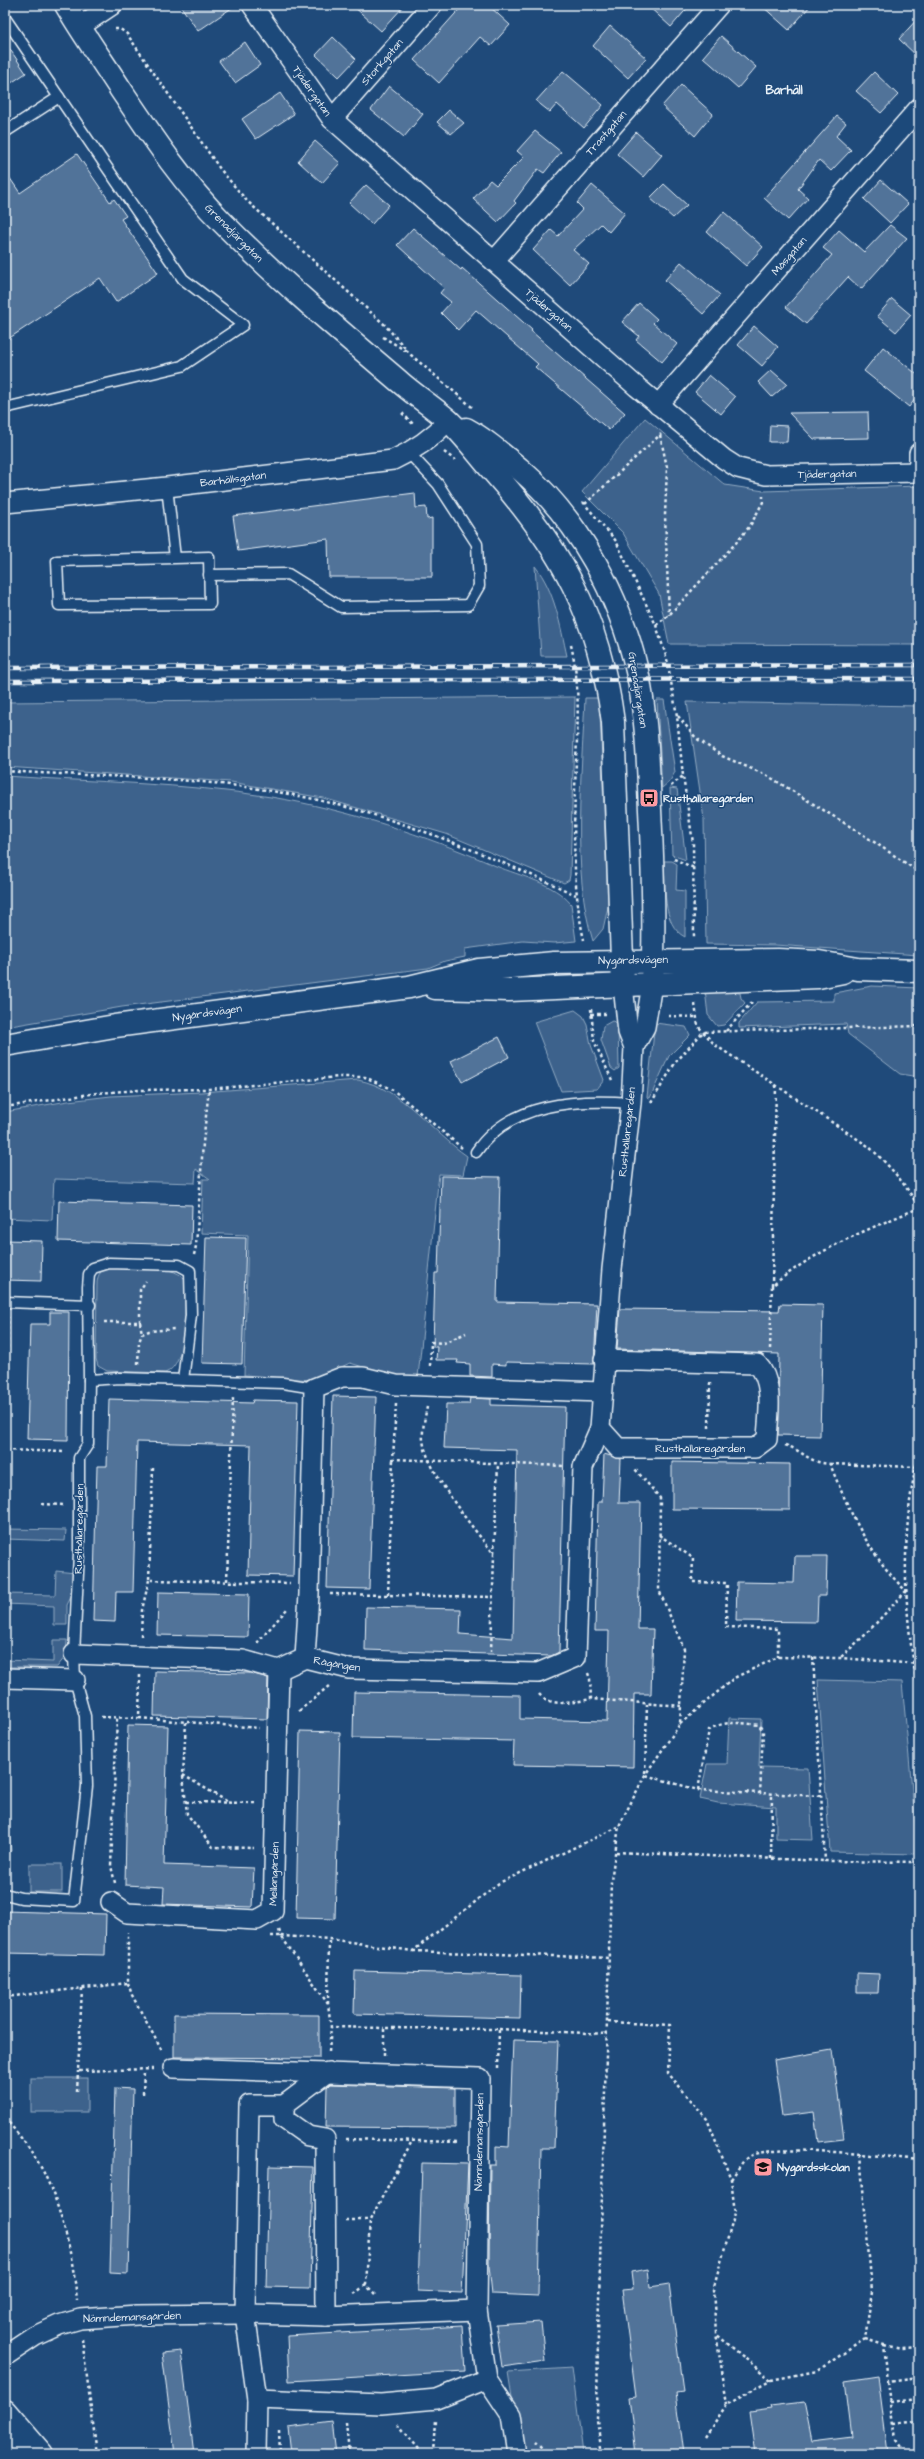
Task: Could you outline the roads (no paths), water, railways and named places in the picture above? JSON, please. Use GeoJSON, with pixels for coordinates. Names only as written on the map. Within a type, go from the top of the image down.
{"type":"FeatureCollection","features":[{"type":"Feature","properties":{"kind":"street","name":"Grenadjärgatan"},"geometry":{"type":"LineString","coordinates":[[66,5],[79,27],[172,164],[219,220],[288,284],[402,384],[448,421],[533,518],[560,559],[584,609],[592,632],[608,689],[613,722],[623,985]]}},
{"type":"Feature","properties":{"kind":"street"},"geometry":{"type":"LineString","coordinates":[[79,27],[112,5]]}},
{"type":"Feature","properties":{"kind":"street","name":"Tjädergatan"},"geometry":{"type":"LineString","coordinates":[[252,5],[332,119],[674,419],[724,459],[738,468],[766,475],[919,472]]}},
{"type":"Feature","properties":{"kind":"street","name":"Storkgatan"},"geometry":{"type":"LineString","coordinates":[[332,119],[432,5]]}},
{"type":"Feature","properties":{"kind":"street","name":"Trastgatan"},"geometry":{"type":"LineString","coordinates":[[494,261],[719,5]]}},
{"type":"Feature","properties":{"kind":"street","name":"Måsgatan"},"geometry":{"type":"LineString","coordinates":[[658,405],[919,108]]}},
{"type":"Feature","properties":{"kind":"street","name":"Grenadjärgatan"},"geometry":{"type":"LineString","coordinates":[[448,421],[474,433],[497,449],[536,483],[558,508],[592,558],[624,624],[637,672],[644,713],[653,861],[652,984]]}},
{"type":"Feature","properties":{"kind":"street","name":"Barhällsgatan"},"geometry":{"type":"LineString","coordinates":[[5,503],[167,487],[393,460],[409,453],[430,439],[448,421]]}},
{"type":"Feature","properties":{"kind":"street"},"geometry":{"type":"LineString","coordinates":[[919,452],[919,472]]}},
{"type":"Feature","properties":{"kind":"street","name":"Nygårdsvägen"},"geometry":{"type":"LineString","coordinates":[[5,1045],[115,1026],[409,987],[479,970],[622,960],[785,960],[819,962],[858,969],[919,971]]}},
{"type":"Feature","properties":{"kind":"street","name":"Nygårdsvägen"},"geometry":{"type":"LineString","coordinates":[[409,987],[509,990],[588,987],[818,977],[858,969]]}},
{"type":"Feature","properties":{"kind":"street","name":"Rusthållaregården"},"geometry":{"type":"LineString","coordinates":[[634,1048],[645,1027],[652,984]]}},
{"type":"Feature","properties":{"kind":"street","name":"Rusthållaregården"},"geometry":{"type":"LineString","coordinates":[[576,1657],[583,1467],[600,1428],[612,1269],[631,1103],[634,1048],[626,1026],[623,985]]}},
{"type":"Feature","properties":{"kind":"street","name":"Rusthållaregården"},"geometry":{"type":"LineString","coordinates":[[600,1428],[618,1448],[755,1448],[767,1439],[768,1391],[765,1372],[758,1364],[604,1360]]}},
{"type":"Feature","properties":{"kind":"street"},"geometry":{"type":"LineString","coordinates":[[305,1658],[309,1589],[314,1388],[342,1377],[363,1377],[396,1385],[602,1392]]}},
{"type":"Feature","properties":{"kind":"street"},"geometry":{"type":"LineString","coordinates":[[74,1654],[243,1660],[279,1670]]}},
{"type":"Feature","properties":{"kind":"street","name":"Rågången"},"geometry":{"type":"LineString","coordinates":[[279,1670],[305,1658],[349,1668],[491,1673],[538,1673],[576,1657]]}},
{"type":"Feature","properties":{"kind":"street","name":"Mellangården"},"geometry":{"type":"LineString","coordinates":[[111,1902],[127,1913],[257,1920],[273,1911],[279,1670]]}},
{"type":"Feature","properties":{"kind":"street"},"geometry":{"type":"LineString","coordinates":[[5,1678],[75,1680]]}},
{"type":"Feature","properties":{"kind":"street","name":"Nämndemansgården"},"geometry":{"type":"LineString","coordinates":[[173,2068],[480,2078],[477,2310],[487,2379],[511,2415],[516,2454]]}},
{"type":"Feature","properties":{"kind":"street"},"geometry":{"type":"LineString","coordinates":[[256,2454],[256,2400],[245,2314],[249,2105],[284,2105],[328,2072]]}},
{"type":"Feature","properties":{"kind":"street"},"geometry":{"type":"LineString","coordinates":[[284,2105],[284,2119],[308,2136],[325,2139],[326,2316]]}},
{"type":"Feature","properties":{"kind":"street","name":"Nämndemansgården"},"geometry":{"type":"LineString","coordinates":[[5,2356],[35,2336],[59,2325],[80,2319],[137,2315],[245,2314],[326,2316],[477,2310]]}},
{"type":"Feature","properties":{"kind":"street"},"geometry":{"type":"LineString","coordinates":[[256,2400],[295,2400],[381,2404],[437,2399],[487,2379]]}},
{"type":"Feature","properties":{"kind":"street"},"geometry":{"type":"LineString","coordinates":[[5,2411],[42,2454]]}},
{"type":"Feature","properties":{"kind":"street"},"geometry":{"type":"LineString","coordinates":[[5,2438],[16,2454]]}},
{"type":"Feature","properties":{"kind":"lane"},"geometry":{"type":"LineString","coordinates":[[5,18],[183,279],[243,325],[182,366],[5,408]]}},
{"type":"Feature","properties":{"kind":"lane"},"geometry":{"type":"LineString","coordinates":[[5,132],[58,97]]}},
{"type":"Feature","properties":{"kind":"lane"},"geometry":{"type":"LineString","coordinates":[[209,574],[288,574],[341,608],[468,605],[479,586],[477,544],[438,484],[409,453]]}},
{"type":"Feature","properties":{"kind":"lane"},"geometry":{"type":"LineString","coordinates":[[167,487],[175,558]]}},
{"type":"Feature","properties":{"kind":"lane"},"geometry":{"type":"LineString","coordinates":[[209,557],[210,604],[59,605],[57,561],[175,558],[209,557]]}},
{"type":"Feature","properties":{"kind":"lane"},"geometry":{"type":"LineString","coordinates":[[476,1152],[484,1140],[502,1126],[513,1119],[539,1108],[580,1102],[631,1103]]}},
{"type":"Feature","properties":{"kind":"lane","name":"Rusthållaregården"},"geometry":{"type":"LineString","coordinates":[[75,1680],[74,1654],[78,1596],[79,1458],[88,1444],[90,1304],[88,1281],[93,1268],[109,1263],[160,1263],[186,1268],[190,1271],[192,1277],[191,1315],[183,1380]]}},
{"type":"Feature","properties":{"kind":"lane"},"geometry":{"type":"LineString","coordinates":[[7,1302],[90,1304]]}},
{"type":"Feature","properties":{"kind":"lane"},"geometry":{"type":"LineString","coordinates":[[90,1380],[138,1378],[283,1382],[314,1388]]}},
{"type":"Feature","properties":{"kind":"lane"},"geometry":{"type":"LineString","coordinates":[[5,1894],[21,1898],[74,1900],[87,1786],[85,1716],[75,1680]]}},
{"type":"Feature","properties":{"kind":"railway"},"geometry":{"type":"LineString","coordinates":[[5,668],[919,665]]}},
{"type":"Feature","properties":{"kind":"railway"},"geometry":{"type":"LineString","coordinates":[[5,681],[919,679]]}},
{"type":"Feature","properties":{"kind":"place","name":"Rusthållaregården"},"geometry":{"type":"Point","coordinates":[649,798]}},
{"type":"Feature","properties":{"kind":"place","name":"Nygårdsskolan"},"geometry":{"type":"Point","coordinates":[763,2167]}},
{"type":"Feature","properties":{"kind":"district","name":"Barhäll"},"geometry":{"type":"Point","coordinates":[784,90]}}]}
